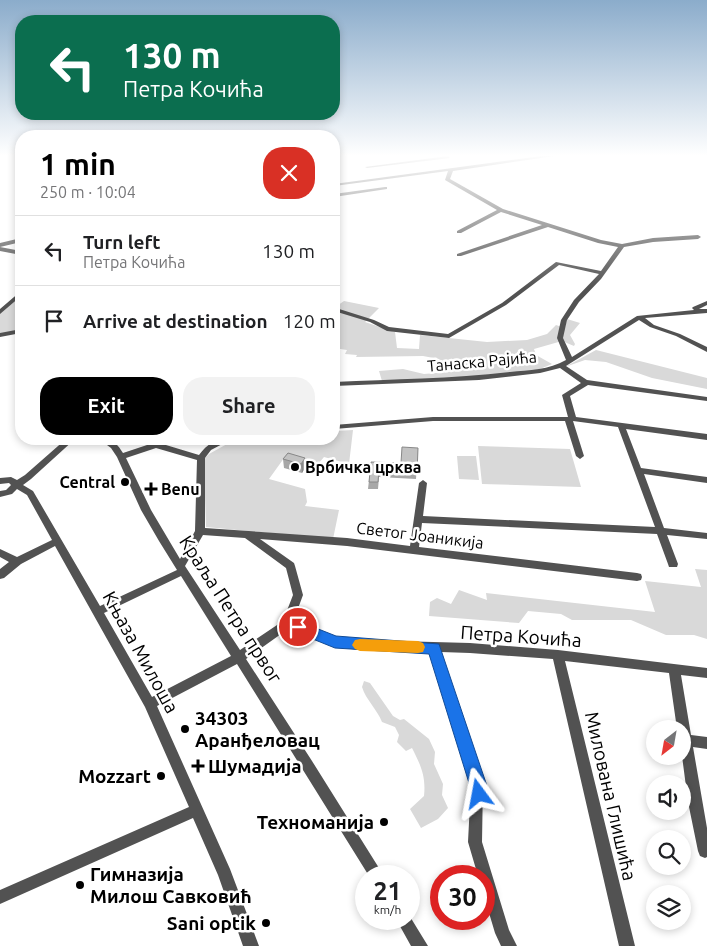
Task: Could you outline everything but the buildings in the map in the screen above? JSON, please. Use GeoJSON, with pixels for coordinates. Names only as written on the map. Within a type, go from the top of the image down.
{"type":"FeatureCollection","features":[{"type":"Feature","properties":{"kind":"street"},"geometry":{"type":"LineString","coordinates":[[482,199],[501,210],[600,242],[622,246],[653,240],[698,237]]}},
{"type":"Feature","properties":{"kind":"street"},"geometry":{"type":"LineString","coordinates":[[459,232],[501,210]]}},
{"type":"Feature","properties":{"kind":"street"},"geometry":{"type":"LineString","coordinates":[[460,256],[548,224]]}},
{"type":"Feature","properties":{"kind":"street"},"geometry":{"type":"LineString","coordinates":[[0,247],[15,242]]}},
{"type":"Feature","properties":{"kind":"street"},"geometry":{"type":"LineString","coordinates":[[570,361],[560,338],[564,320],[576,301],[602,273],[622,246]]}},
{"type":"Feature","properties":{"kind":"street"},"geometry":{"type":"LineString","coordinates":[[0,247],[15,251]]}},
{"type":"Feature","properties":{"kind":"street"},"geometry":{"type":"LineString","coordinates":[[340,310],[372,321],[387,329],[449,336],[504,304],[558,263],[602,273]]}},
{"type":"Feature","properties":{"kind":"street"},"geometry":{"type":"LineString","coordinates":[[0,312],[15,298]]}},
{"type":"Feature","properties":{"kind":"street"},"geometry":{"type":"LineString","coordinates":[[698,312],[695,308],[707,303]]}},
{"type":"Feature","properties":{"kind":"street","name":"Танаска Рајића"},"geometry":{"type":"LineString","coordinates":[[340,384],[500,377],[540,371],[561,366],[639,317],[707,312]]}},
{"type":"Feature","properties":{"kind":"street"},"geometry":{"type":"LineString","coordinates":[[639,317],[652,326],[678,335],[707,350]]}},
{"type":"Feature","properties":{"kind":"street"},"geometry":{"type":"LineString","coordinates":[[0,336],[15,332]]}},
{"type":"Feature","properties":{"kind":"street"},"geometry":{"type":"LineString","coordinates":[[561,366],[585,382],[707,398]]}},
{"type":"Feature","properties":{"kind":"street"},"geometry":{"type":"LineString","coordinates":[[580,456],[570,419],[566,394],[584,385],[585,382]]}},
{"type":"Feature","properties":{"kind":"street"},"geometry":{"type":"LineString","coordinates":[[340,427],[434,419],[570,419],[707,437]]}},
{"type":"Feature","properties":{"kind":"street"},"geometry":{"type":"LineString","coordinates":[[621,426],[673,564]]}},
{"type":"Feature","properties":{"kind":"street"},"geometry":{"type":"LineString","coordinates":[[6,486],[32,473],[64,445]]}},
{"type":"Feature","properties":{"kind":"street","name":"Краља Петра првог"},"geometry":{"type":"LineString","coordinates":[[112,445],[121,457],[146,510],[181,568],[370,865]]}},
{"type":"Feature","properties":{"kind":"street"},"geometry":{"type":"LineString","coordinates":[[121,457],[156,445],[201,458]]}},
{"type":"Feature","properties":{"kind":"street"},"geometry":{"type":"LineString","coordinates":[[97,612],[152,586],[181,568],[200,531],[201,458],[208,448],[214,445]]}},
{"type":"Feature","properties":{"kind":"street"},"geometry":{"type":"LineString","coordinates":[[638,470],[707,480]]}},
{"type":"Feature","properties":{"kind":"street"},"geometry":{"type":"LineString","coordinates":[[6,486],[30,493],[32,473]]}},
{"type":"Feature","properties":{"kind":"street"},"geometry":{"type":"LineString","coordinates":[[414,549],[424,483]]}},
{"type":"Feature","properties":{"kind":"street","name":"Књаза Милоша"},"geometry":{"type":"LineString","coordinates":[[30,493],[150,704],[229,883],[251,946]]}},
{"type":"Feature","properties":{"kind":"street"},"geometry":{"type":"LineString","coordinates":[[418,519],[661,531],[707,536]]}},
{"type":"Feature","properties":{"kind":"street","name":"Светог Јоаникија"},"geometry":{"type":"LineString","coordinates":[[200,531],[414,549],[636,577]]}},
{"type":"Feature","properties":{"kind":"street"},"geometry":{"type":"LineString","coordinates":[[150,704],[238,658],[287,624],[298,595],[290,566],[249,536]]}},
{"type":"Feature","properties":{"kind":"street"},"geometry":{"type":"LineString","coordinates":[[0,575],[17,561],[57,541]]}},
{"type":"Feature","properties":{"kind":"street"},"geometry":{"type":"LineString","coordinates":[[0,553],[17,561]]}},
{"type":"Feature","properties":{"kind":"street","name":"Петра Кочића"},"geometry":{"type":"LineString","coordinates":[[287,624],[335,642],[434,648],[470,648],[558,655],[674,668]]}},
{"type":"Feature","properties":{"kind":"street"},"geometry":{"type":"LineString","coordinates":[[434,648],[477,783],[479,794],[474,832],[475,842],[502,933],[509,946]]}},
{"type":"Feature","properties":{"kind":"street","name":"Милована Глишића"},"geometry":{"type":"LineString","coordinates":[[558,655],[627,946]]}},
{"type":"Feature","properties":{"kind":"street"},"geometry":{"type":"LineString","coordinates":[[682,720],[674,668],[707,673]]}},
{"type":"Feature","properties":{"kind":"street"},"geometry":{"type":"LineString","coordinates":[[691,741],[707,743]]}},
{"type":"Feature","properties":{"kind":"street"},"geometry":{"type":"LineString","coordinates":[[690,765],[705,851]]}},
{"type":"Feature","properties":{"kind":"street"},"geometry":{"type":"LineString","coordinates":[[0,897],[196,810]]}},
{"type":"Feature","properties":{"kind":"street"},"geometry":{"type":"LineString","coordinates":[[410,930],[420,946]]}},
{"type":"Feature","properties":{"kind":"shaded area"},"geometry":{"type":"Polygon","coordinates":[[[15,300],[15,330],[0,334],[0,313],[15,300]]]}},
{"type":"Feature","properties":{"kind":"shaded area"},"geometry":{"type":"Polygon","coordinates":[[[344,301],[379,308],[365,322],[395,332],[397,348],[419,349],[420,335],[487,342],[527,340],[547,334],[556,325],[565,328],[567,319],[580,323],[570,335],[575,344],[574,346],[562,341],[534,349],[536,355],[552,364],[535,370],[492,378],[382,381],[379,371],[403,369],[424,374],[448,372],[439,359],[423,356],[356,357],[357,355],[345,354],[347,350],[340,349],[340,304],[344,301]]]}},
{"type":"Feature","properties":{"kind":"shaded area"},"geometry":{"type":"Polygon","coordinates":[[[596,350],[707,378],[707,389],[652,378],[606,362],[585,360],[565,367],[596,350]]]}},
{"type":"Feature","properties":{"kind":"shaded area"},"geometry":{"type":"Polygon","coordinates":[[[353,430],[349,464],[324,457],[319,463],[287,454],[269,479],[305,489],[307,502],[305,506],[339,510],[333,539],[206,527],[204,468],[205,458],[209,454],[225,445],[340,445],[340,431],[353,430]]]}},
{"type":"Feature","properties":{"kind":"shaded area"},"geometry":{"type":"Polygon","coordinates":[[[478,446],[570,449],[581,487],[482,484],[478,446]]]}},
{"type":"Feature","properties":{"kind":"shaded area"},"geometry":{"type":"Polygon","coordinates":[[[457,456],[476,456],[479,480],[459,479],[457,456]]]}},
{"type":"Feature","properties":{"kind":"shaded area"},"geometry":{"type":"Polygon","coordinates":[[[695,569],[707,570],[707,639],[694,635],[666,635],[631,620],[572,620],[561,614],[528,611],[519,623],[429,616],[430,602],[437,598],[451,604],[459,590],[487,600],[486,593],[655,612],[645,581],[701,587],[695,569]]]}},
{"type":"Feature","properties":{"kind":"shaded area"},"geometry":{"type":"Polygon","coordinates":[[[364,681],[370,683],[393,716],[400,720],[404,719],[429,739],[435,752],[434,764],[443,784],[442,795],[448,808],[438,819],[421,828],[410,809],[424,796],[424,783],[420,766],[412,748],[406,751],[397,742],[399,735],[395,727],[382,722],[364,692],[362,687],[364,681]]]}},
{"type":"Feature","properties":{"kind":"slow traffic"},"geometry":{"type":"LineString","coordinates":[[360,645],[418,647]]}},
{"type":"Feature","properties":{"kind":"place","name":"Врбичка црква"},"geometry":{"type":"Point","coordinates":[295,467]}},
{"type":"Feature","properties":{"kind":"place","name":"Central"},"geometry":{"type":"Point","coordinates":[125,482]}},
{"type":"Feature","properties":{"kind":"place","name":"Benu"},"geometry":{"type":"Point","coordinates":[151,489]}},
{"type":"Feature","properties":{"kind":"place","name":"34303 Аранђеловац"},"geometry":{"type":"Point","coordinates":[185,729]}},
{"type":"Feature","properties":{"kind":"place","name":"Шумадија"},"geometry":{"type":"Point","coordinates":[198,766]}},
{"type":"Feature","properties":{"kind":"place","name":"Mozzart"},"geometry":{"type":"Point","coordinates":[161,776]}},
{"type":"Feature","properties":{"kind":"place","name":"Техноманија"},"geometry":{"type":"Point","coordinates":[384,822]}},
{"type":"Feature","properties":{"kind":"place","name":"Гимназија Милош Савковић"},"geometry":{"type":"Point","coordinates":[80,885]}},
{"type":"Feature","properties":{"kind":"place","name":"Sani optik"},"geometry":{"type":"Point","coordinates":[266,923]}},
{"type":"Feature","properties":{"kind":"route"},"geometry":{"type":"LineString","coordinates":[[298,627],[335,642],[434,648],[479,794]]}}]}
